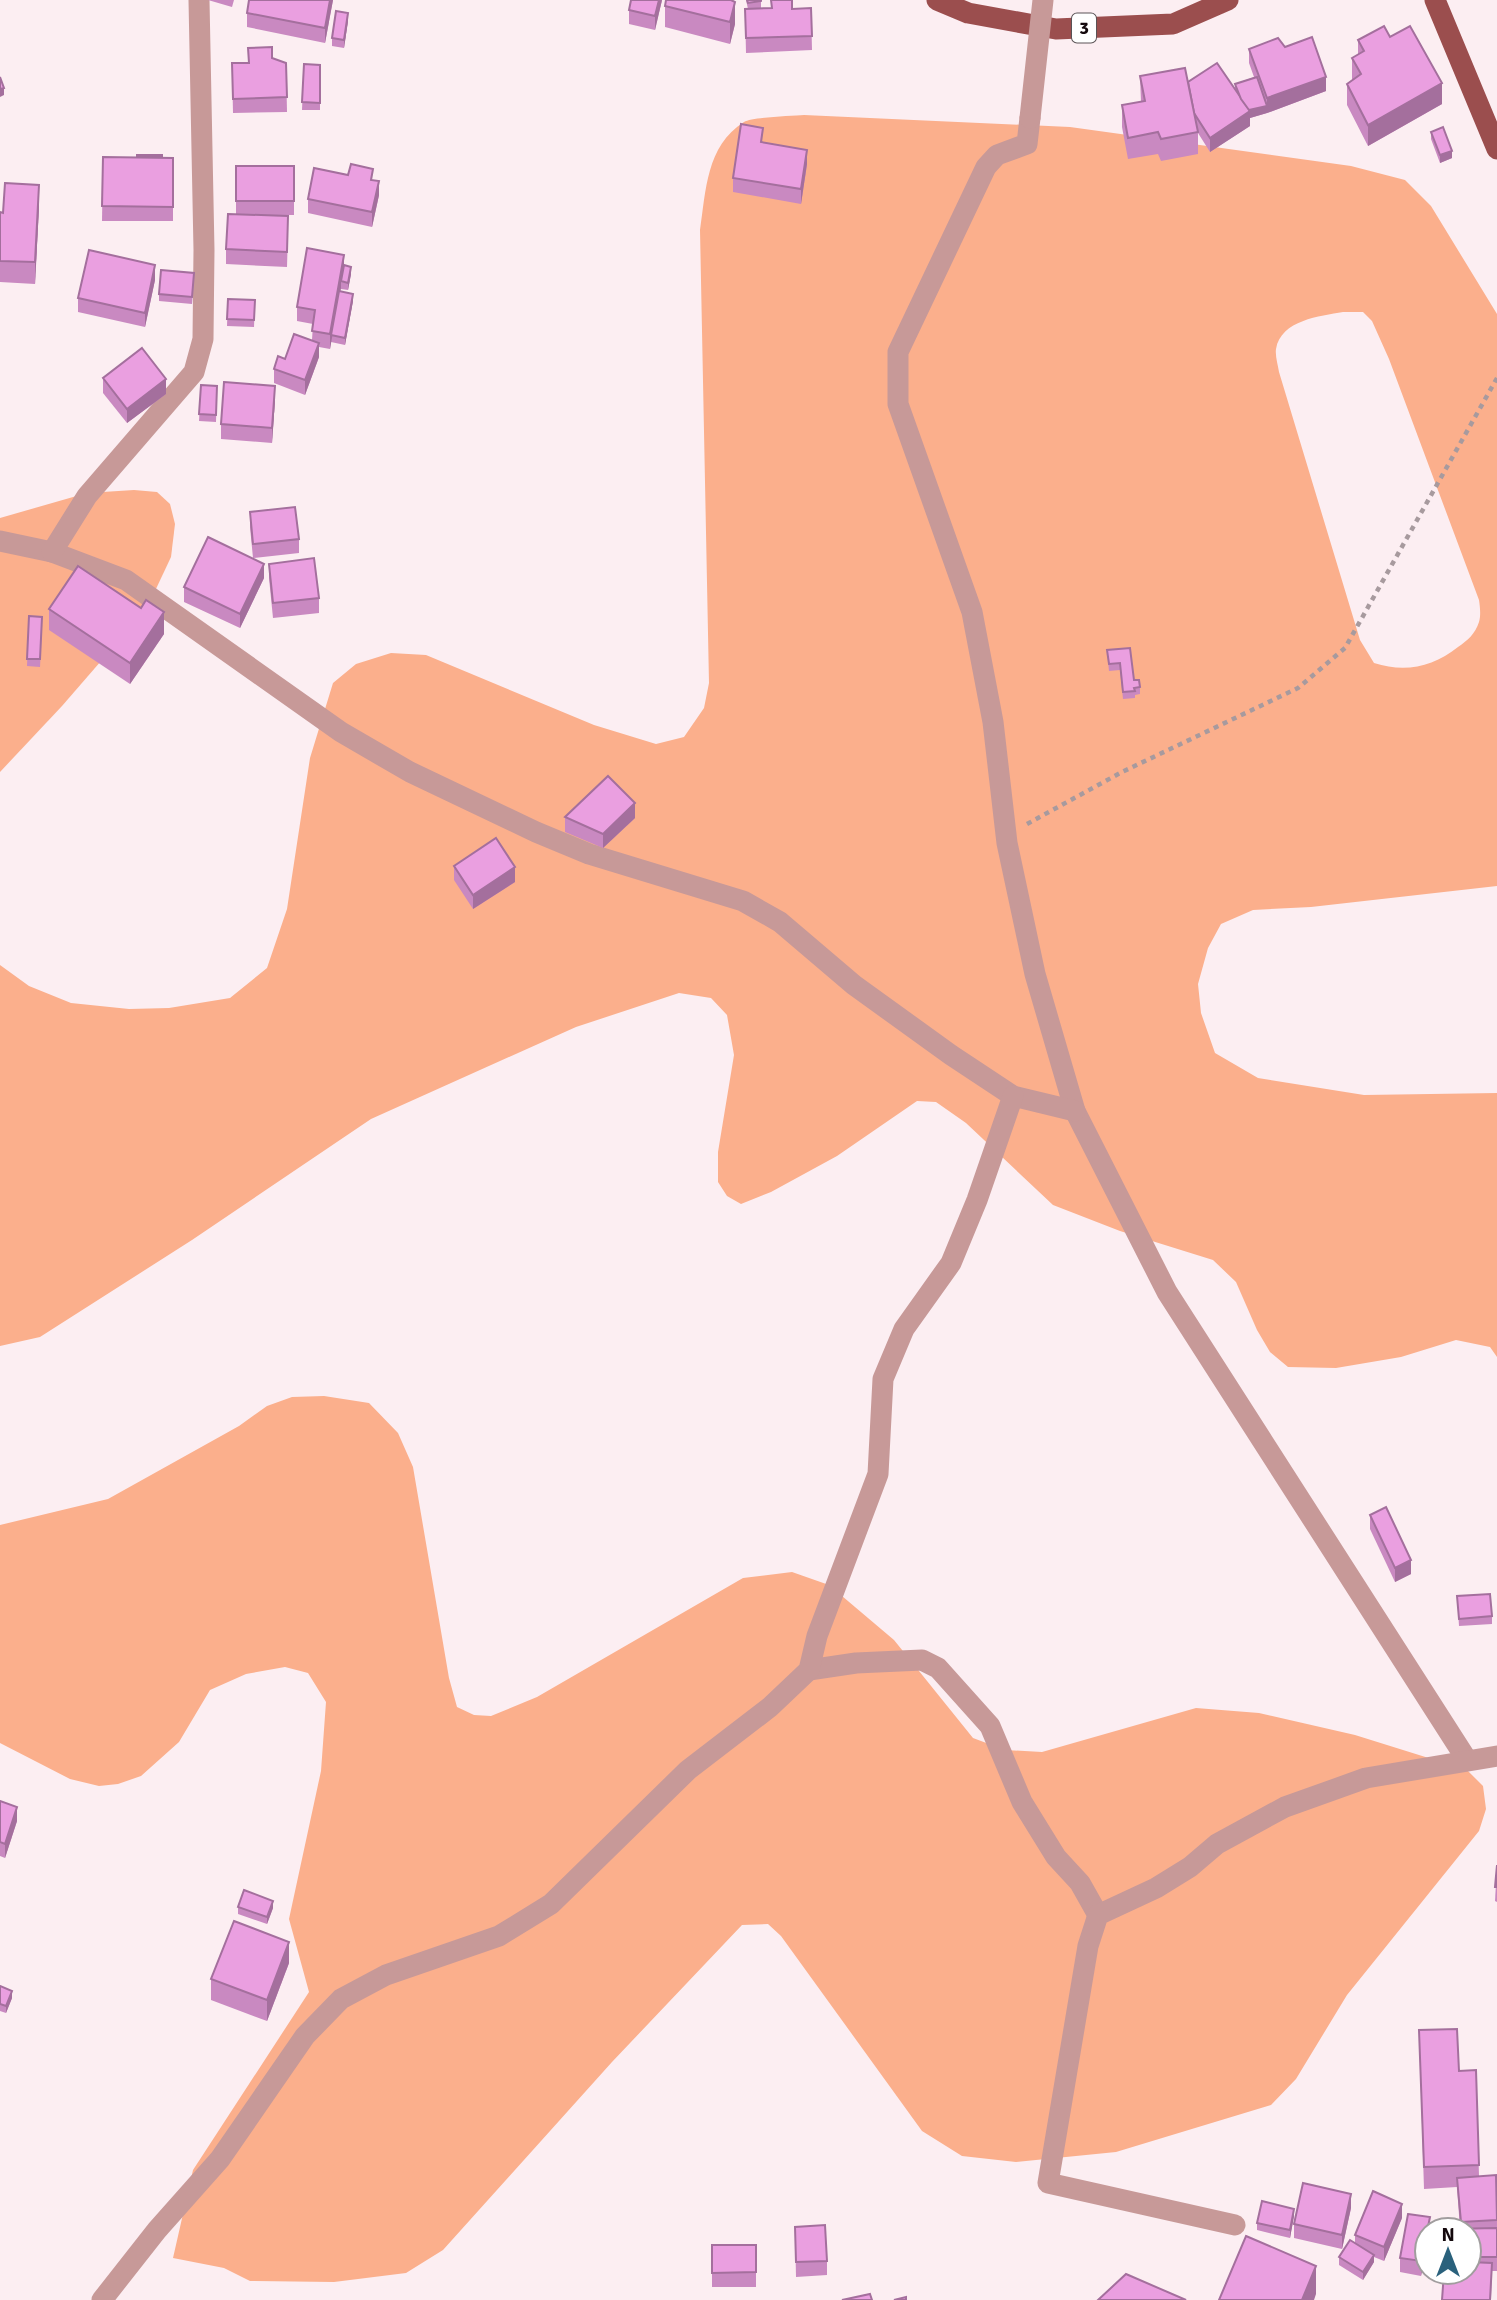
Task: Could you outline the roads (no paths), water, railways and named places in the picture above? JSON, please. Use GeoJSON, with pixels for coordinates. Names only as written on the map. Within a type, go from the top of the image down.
{"type":"FeatureCollection","features":[{"type":"Feature","properties":{"kind":"main road","name":"3"},"geometry":{"type":"LineString","coordinates":[[937,0],[968,13],[1056,29],[1173,24],[1228,0]]}},
{"type":"Feature","properties":{"kind":"main road"},"geometry":{"type":"LineString","coordinates":[[1435,0],[1497,149]]}},
{"type":"Feature","properties":{"kind":"street"},"geometry":{"type":"LineString","coordinates":[[52,552],[87,496],[194,372],[203,340],[204,237],[199,0]]}},
{"type":"Feature","properties":{"kind":"street"},"geometry":{"type":"LineString","coordinates":[[1043,0],[1027,144],[997,155],[986,167],[898,352],[898,404],[972,612],[993,722],[1005,836],[1035,974],[1075,1111],[1167,1292],[1467,1760]]}},
{"type":"Feature","properties":{"kind":"street"},"geometry":{"type":"LineString","coordinates":[[0,541],[52,552],[126,580],[341,732],[410,772],[589,854],[743,901],[780,922],[854,985],[1013,1096],[1075,1111]]}},
{"type":"Feature","properties":{"kind":"street"},"geometry":{"type":"LineString","coordinates":[[102,2300],[157,2230],[220,2159],[305,2036],[341,1999],[386,1975],[499,1936],[551,1904],[688,1770],[770,1707],[809,1670],[817,1636],[878,1474],[883,1379],[904,1329],[951,1263],[977,1200],[1013,1096]]}},
{"type":"Feature","properties":{"kind":"street"},"geometry":{"type":"LineString","coordinates":[[809,1670],[856,1663],[922,1660],[938,1668],[990,1726],[1022,1802],[1056,1857],[1080,1883],[1098,1915]]}},
{"type":"Feature","properties":{"kind":"street"},"geometry":{"type":"LineString","coordinates":[[1235,2225],[1048,2183],[1088,1946],[1098,1915],[1156,1888],[1190,1867],[1217,1844],[1285,1807],[1366,1778],[1497,1756]]}}]}
